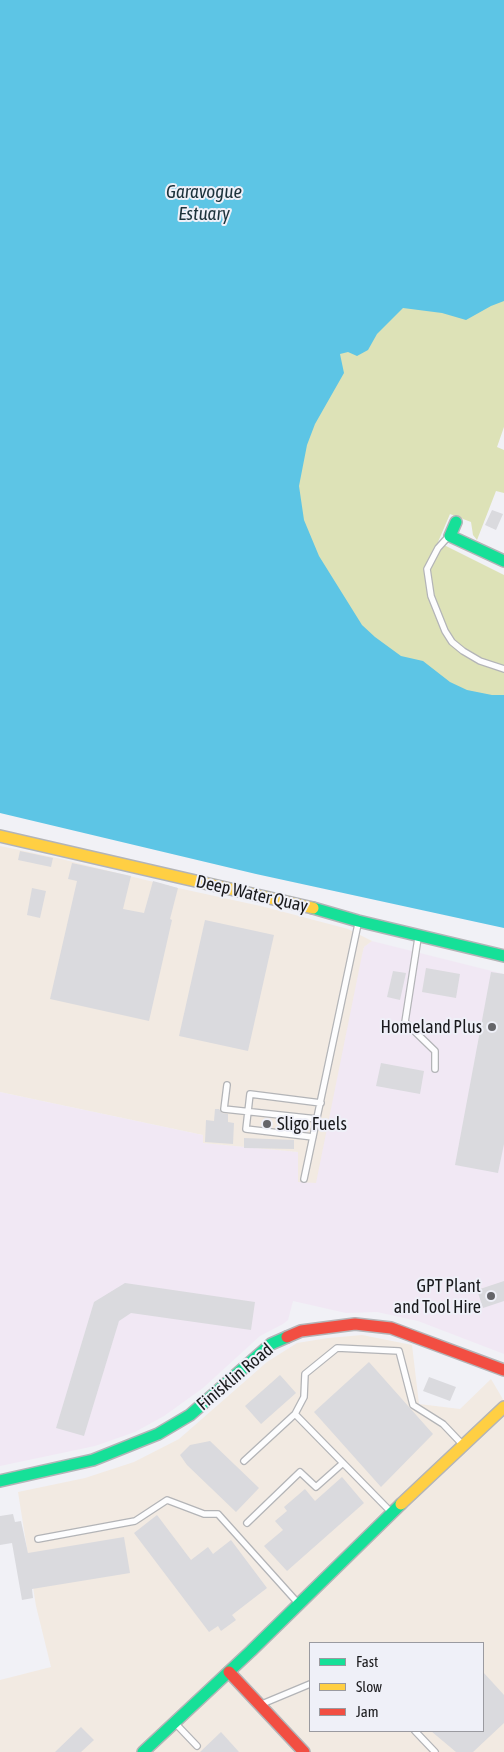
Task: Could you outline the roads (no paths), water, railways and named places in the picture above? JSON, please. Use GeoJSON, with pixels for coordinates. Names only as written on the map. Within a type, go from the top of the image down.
{"type":"FeatureCollection","features":[{"type":"Feature","properties":{"kind":"street"},"geometry":{"type":"LineString","coordinates":[[456,522],[450,536],[504,561]]}},
{"type":"Feature","properties":{"kind":"street","name":"Deep Water Quay"},"geometry":{"type":"LineString","coordinates":[[0,836],[325,911],[358,922],[504,956]]}},
{"type":"Feature","properties":{"kind":"street","name":"Finisklin Road"},"geometry":{"type":"LineString","coordinates":[[0,1481],[93,1460],[158,1434],[190,1415],[271,1344],[301,1331],[355,1324],[391,1328],[504,1370]]}},
{"type":"Feature","properties":{"kind":"street"},"geometry":{"type":"LineString","coordinates":[[143,1752],[229,1672],[392,1512],[504,1407]]}},
{"type":"Feature","properties":{"kind":"street"},"geometry":{"type":"LineString","coordinates":[[229,1672],[304,1752]]}},
{"type":"Feature","properties":{"kind":"lane"},"geometry":{"type":"LineString","coordinates":[[450,536],[438,548],[427,569],[431,596],[445,631],[452,642],[463,651],[480,661],[504,669]]}},
{"type":"Feature","properties":{"kind":"lane"},"geometry":{"type":"LineString","coordinates":[[304,1179],[358,922]]}},
{"type":"Feature","properties":{"kind":"lane"},"geometry":{"type":"LineString","coordinates":[[418,936],[405,1022],[434,1051],[436,1069]]}},
{"type":"Feature","properties":{"kind":"lane"},"geometry":{"type":"LineString","coordinates":[[226,1085],[224,1109],[317,1119]]}},
{"type":"Feature","properties":{"kind":"lane"},"geometry":{"type":"LineString","coordinates":[[313,1137],[246,1129],[250,1094],[320,1103]]}},
{"type":"Feature","properties":{"kind":"lane"},"geometry":{"type":"LineString","coordinates":[[244,1461],[295,1414],[304,1397],[305,1374],[337,1348],[399,1352],[413,1405],[443,1424],[463,1445]]}},
{"type":"Feature","properties":{"kind":"lane"},"geometry":{"type":"LineString","coordinates":[[295,1414],[392,1512]]}},
{"type":"Feature","properties":{"kind":"lane"},"geometry":{"type":"LineString","coordinates":[[247,1523],[300,1472],[316,1487],[343,1463]]}},
{"type":"Feature","properties":{"kind":"lane"},"geometry":{"type":"LineString","coordinates":[[38,1539],[135,1522],[168,1500],[204,1514],[218,1514],[299,1604]]}},
{"type":"Feature","properties":{"kind":"lane"},"geometry":{"type":"LineString","coordinates":[[260,1705],[309,1684]]}},
{"type":"Feature","properties":{"kind":"lane"},"geometry":{"type":"LineString","coordinates":[[175,1723],[197,1746]]}},
{"type":"Feature","properties":{"kind":"lane"},"geometry":{"type":"LineString","coordinates":[[416,1732],[435,1752]]}},
{"type":"Feature","properties":{"kind":"water","name":"Garavogue Estuary"},"geometry":{"type":"Polygon","coordinates":[[[0,0],[504,0],[504,301],[466,320],[442,313],[403,308],[377,334],[368,350],[357,356],[348,352],[340,354],[344,373],[315,424],[307,445],[299,486],[304,520],[319,556],[362,625],[401,656],[423,661],[450,682],[467,690],[492,695],[504,695],[504,928],[256,874],[0,813],[0,0]]]}},
{"type":"Feature","properties":{"kind":"place","name":"Homeland Plus"},"geometry":{"type":"Point","coordinates":[492,1027]}},
{"type":"Feature","properties":{"kind":"place","name":"Sligo Fuels"},"geometry":{"type":"Point","coordinates":[267,1124]}},
{"type":"Feature","properties":{"kind":"place","name":"GPT Plant and Tool Hire"},"geometry":{"type":"Point","coordinates":[491,1296]}}]}
